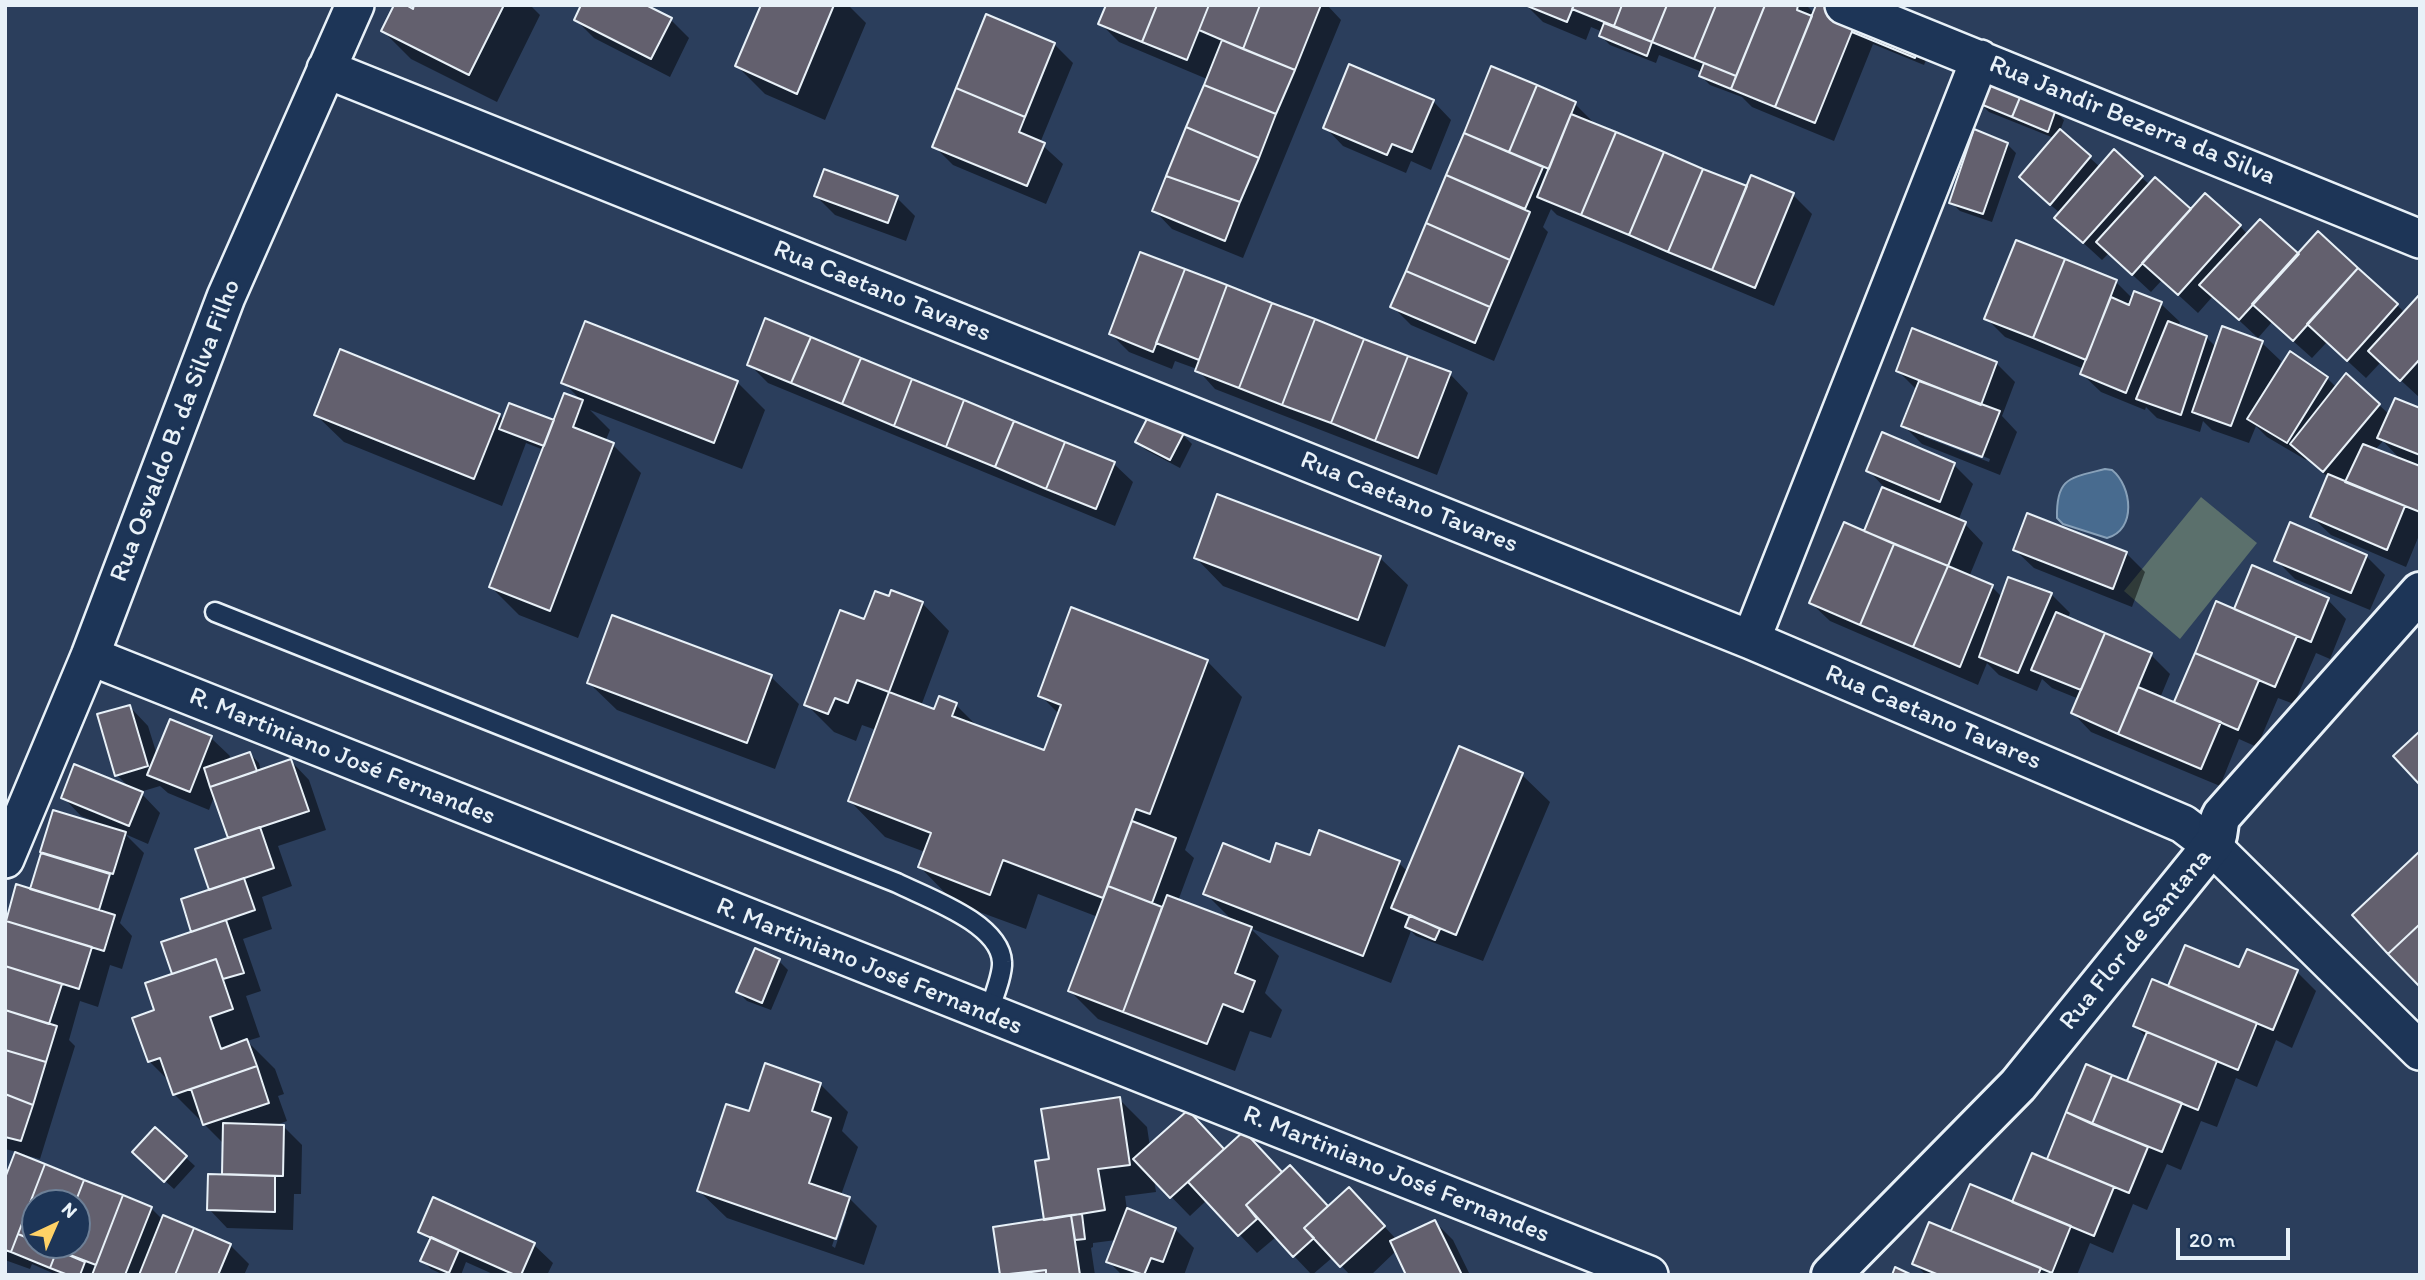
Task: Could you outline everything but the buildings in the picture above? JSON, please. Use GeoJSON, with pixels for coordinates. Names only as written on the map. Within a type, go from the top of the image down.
{"type":"FeatureCollection","features":[{"type":"Feature","properties":{"kind":"street","name":"Rua Osvaldo B. da Silva Filho"},"geometry":{"type":"LineString","coordinates":[[5,859],[90,656],[226,297],[355,5]]}},
{"type":"Feature","properties":{"kind":"street","name":"Rua Jandir Bezerra da Silva"},"geometry":{"type":"LineString","coordinates":[[1843,5],[2420,239]]}},
{"type":"Feature","properties":{"kind":"street"},"geometry":{"type":"LineString","coordinates":[[1751,640],[1980,59]]}},
{"type":"Feature","properties":{"kind":"street","name":"Rua Caetano Tavares"},"geometry":{"type":"LineString","coordinates":[[326,69],[1751,640],[2183,824],[2212,846],[2420,1051]]}},
{"type":"Feature","properties":{"kind":"street","name":"Rua Flor de Santana"},"geometry":{"type":"LineString","coordinates":[[1831,1275],[2018,1085],[2217,840],[2217,825],[2222,815],[2420,592]]}},
{"type":"Feature","properties":{"kind":"street","name":"R. Martiniano José Fernandes"},"geometry":{"type":"LineString","coordinates":[[90,656],[1649,1275]]}},
{"type":"Feature","properties":{"kind":"lane"},"geometry":{"type":"LineString","coordinates":[[215,612],[897,883],[974,921],[997,945],[1003,962],[988,1014]]}},
{"type":"Feature","properties":{"kind":"green space"},"geometry":{"type":"Polygon","coordinates":[[[2201,497],[2257,543],[2180,639],[2124,591],[2201,497]]]}},
{"type":"Feature","properties":{"kind":"water"},"geometry":{"type":"Polygon","coordinates":[[[2105,469],[2112,470],[2124,486],[2128,507],[2123,526],[2107,538],[2063,524],[2057,518],[2057,504],[2063,487],[2074,478],[2105,469]]]}}]}
